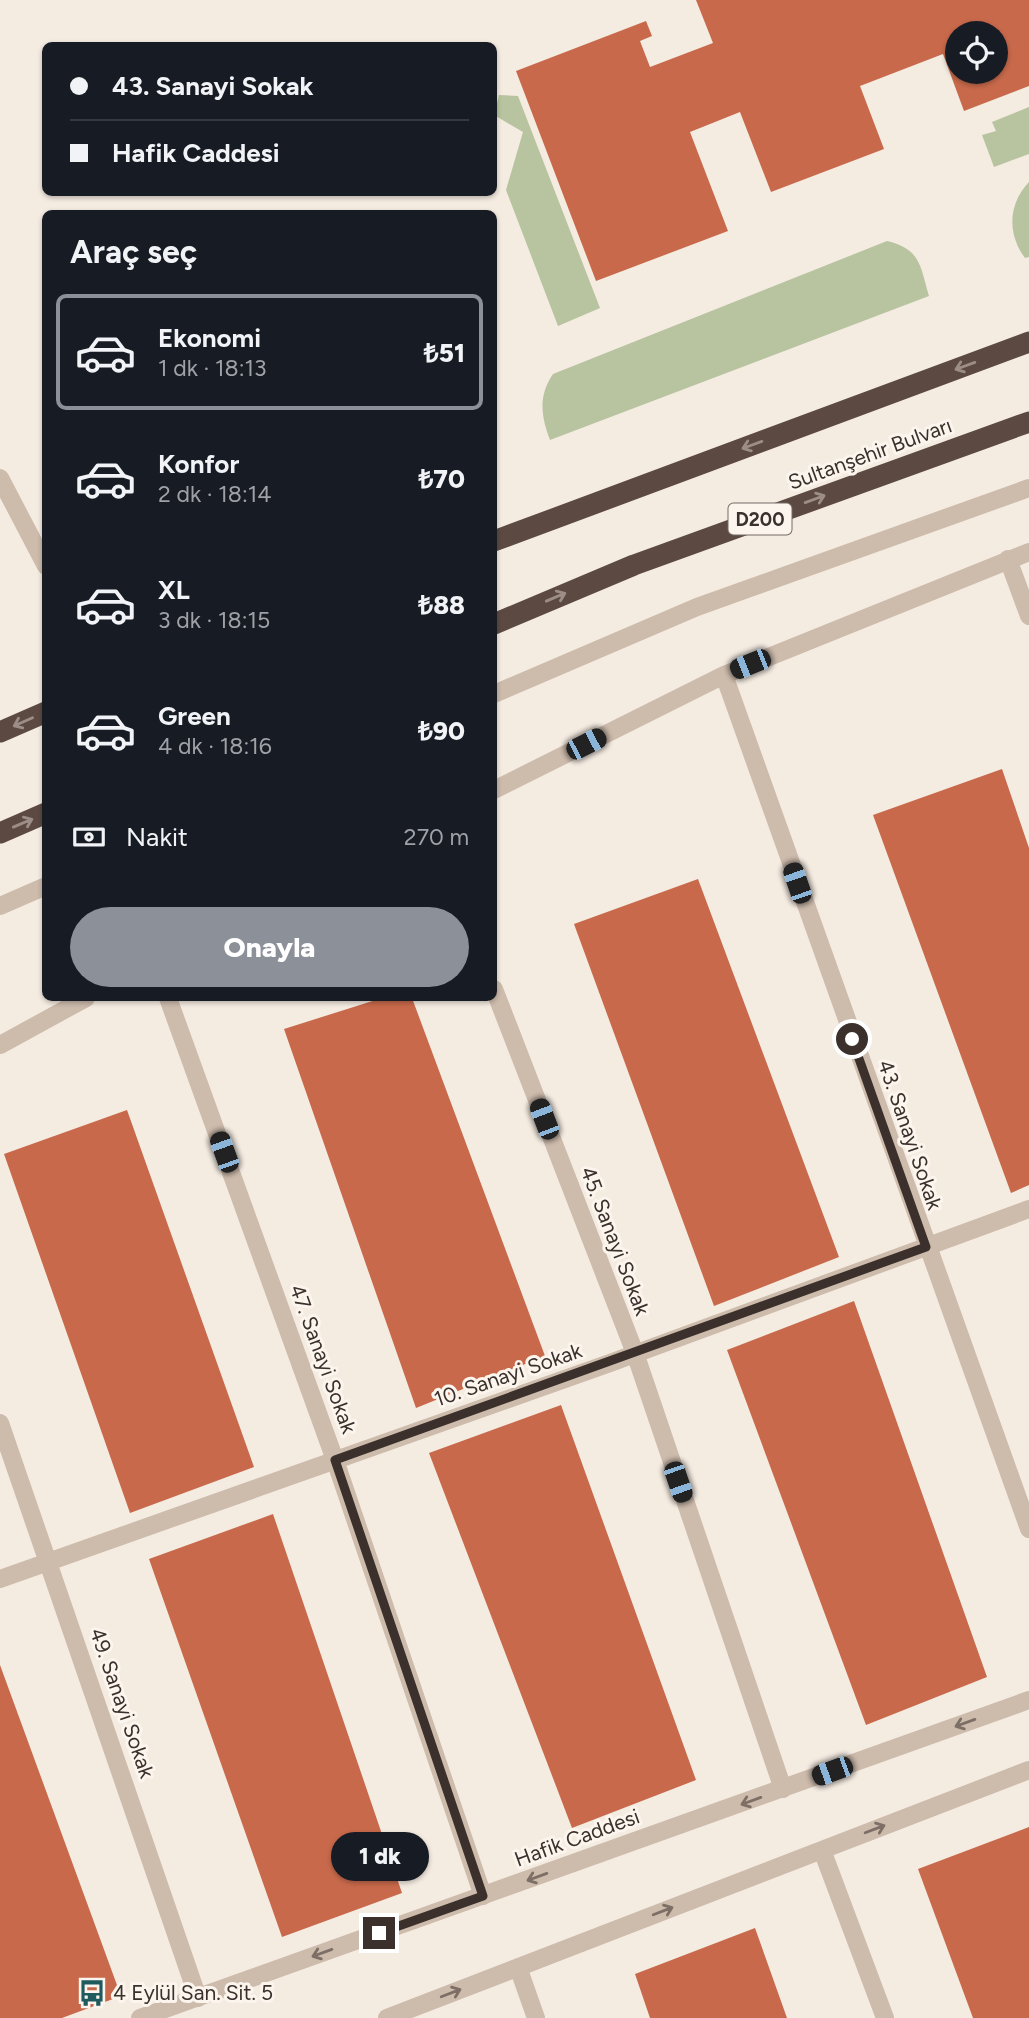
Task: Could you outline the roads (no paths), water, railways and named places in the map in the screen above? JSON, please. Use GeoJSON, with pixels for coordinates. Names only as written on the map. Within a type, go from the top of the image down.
{"type":"FeatureCollection","features":[{"type":"Feature","properties":{"kind":"highway"},"geometry":{"type":"LineString","coordinates":[[497,540],[1029,342]]}},
{"type":"Feature","properties":{"kind":"highway","name":"Sultanşehir Bulvarı"},"geometry":{"type":"LineString","coordinates":[[497,623],[634,565],[1029,422]]}},
{"type":"Feature","properties":{"kind":"highway"},"geometry":{"type":"LineString","coordinates":[[0,732],[42,714]]}},
{"type":"Feature","properties":{"kind":"highway"},"geometry":{"type":"LineString","coordinates":[[0,832],[42,815]]}},
{"type":"Feature","properties":{"kind":"street"},"geometry":{"type":"LineString","coordinates":[[0,478],[42,558]]}},
{"type":"Feature","properties":{"kind":"street"},"geometry":{"type":"LineString","coordinates":[[497,693],[697,607],[1029,488]]}},
{"type":"Feature","properties":{"kind":"street"},"geometry":{"type":"LineString","coordinates":[[497,788],[724,675],[1029,552]]}},
{"type":"Feature","properties":{"kind":"street"},"geometry":{"type":"LineString","coordinates":[[1008,559],[1029,616]]}},
{"type":"Feature","properties":{"kind":"street","name":"43. Sanayi Sokak"},"geometry":{"type":"LineString","coordinates":[[724,675],[926,1247],[1029,1529]]}},
{"type":"Feature","properties":{"kind":"street"},"geometry":{"type":"LineString","coordinates":[[0,906],[42,889]]}},
{"type":"Feature","properties":{"kind":"street","name":"45. Sanayi Sokak"},"geometry":{"type":"LineString","coordinates":[[497,997],[635,1353],[783,1789]]}},
{"type":"Feature","properties":{"kind":"street"},"geometry":{"type":"LineString","coordinates":[[0,1045],[81,1001]]}},
{"type":"Feature","properties":{"kind":"street","name":"47. Sanayi Sokak"},"geometry":{"type":"LineString","coordinates":[[169,1001],[335,1460],[483,1896]]}},
{"type":"Feature","properties":{"kind":"street","name":"10. Sanayi Sokak"},"geometry":{"type":"LineString","coordinates":[[0,1579],[635,1353],[1029,1209]]}},
{"type":"Feature","properties":{"kind":"street","name":"49. Sanayi Sokak"},"geometry":{"type":"LineString","coordinates":[[0,1423],[198,1998]]}},
{"type":"Feature","properties":{"kind":"street","name":"Hafik Caddesi"},"geometry":{"type":"LineString","coordinates":[[140,2018],[1029,1700]]}},
{"type":"Feature","properties":{"kind":"street"},"geometry":{"type":"LineString","coordinates":[[387,2018],[1029,1769]]}},
{"type":"Feature","properties":{"kind":"street"},"geometry":{"type":"LineString","coordinates":[[822,1850],[885,2018]]}},
{"type":"Feature","properties":{"kind":"street"},"geometry":{"type":"LineString","coordinates":[[518,1967],[536,2018]]}},
{"type":"Feature","properties":{"kind":"place","name":"4 Eylül San. Sit. 5"},"geometry":{"type":"Point","coordinates":[92,1993]}}]}
